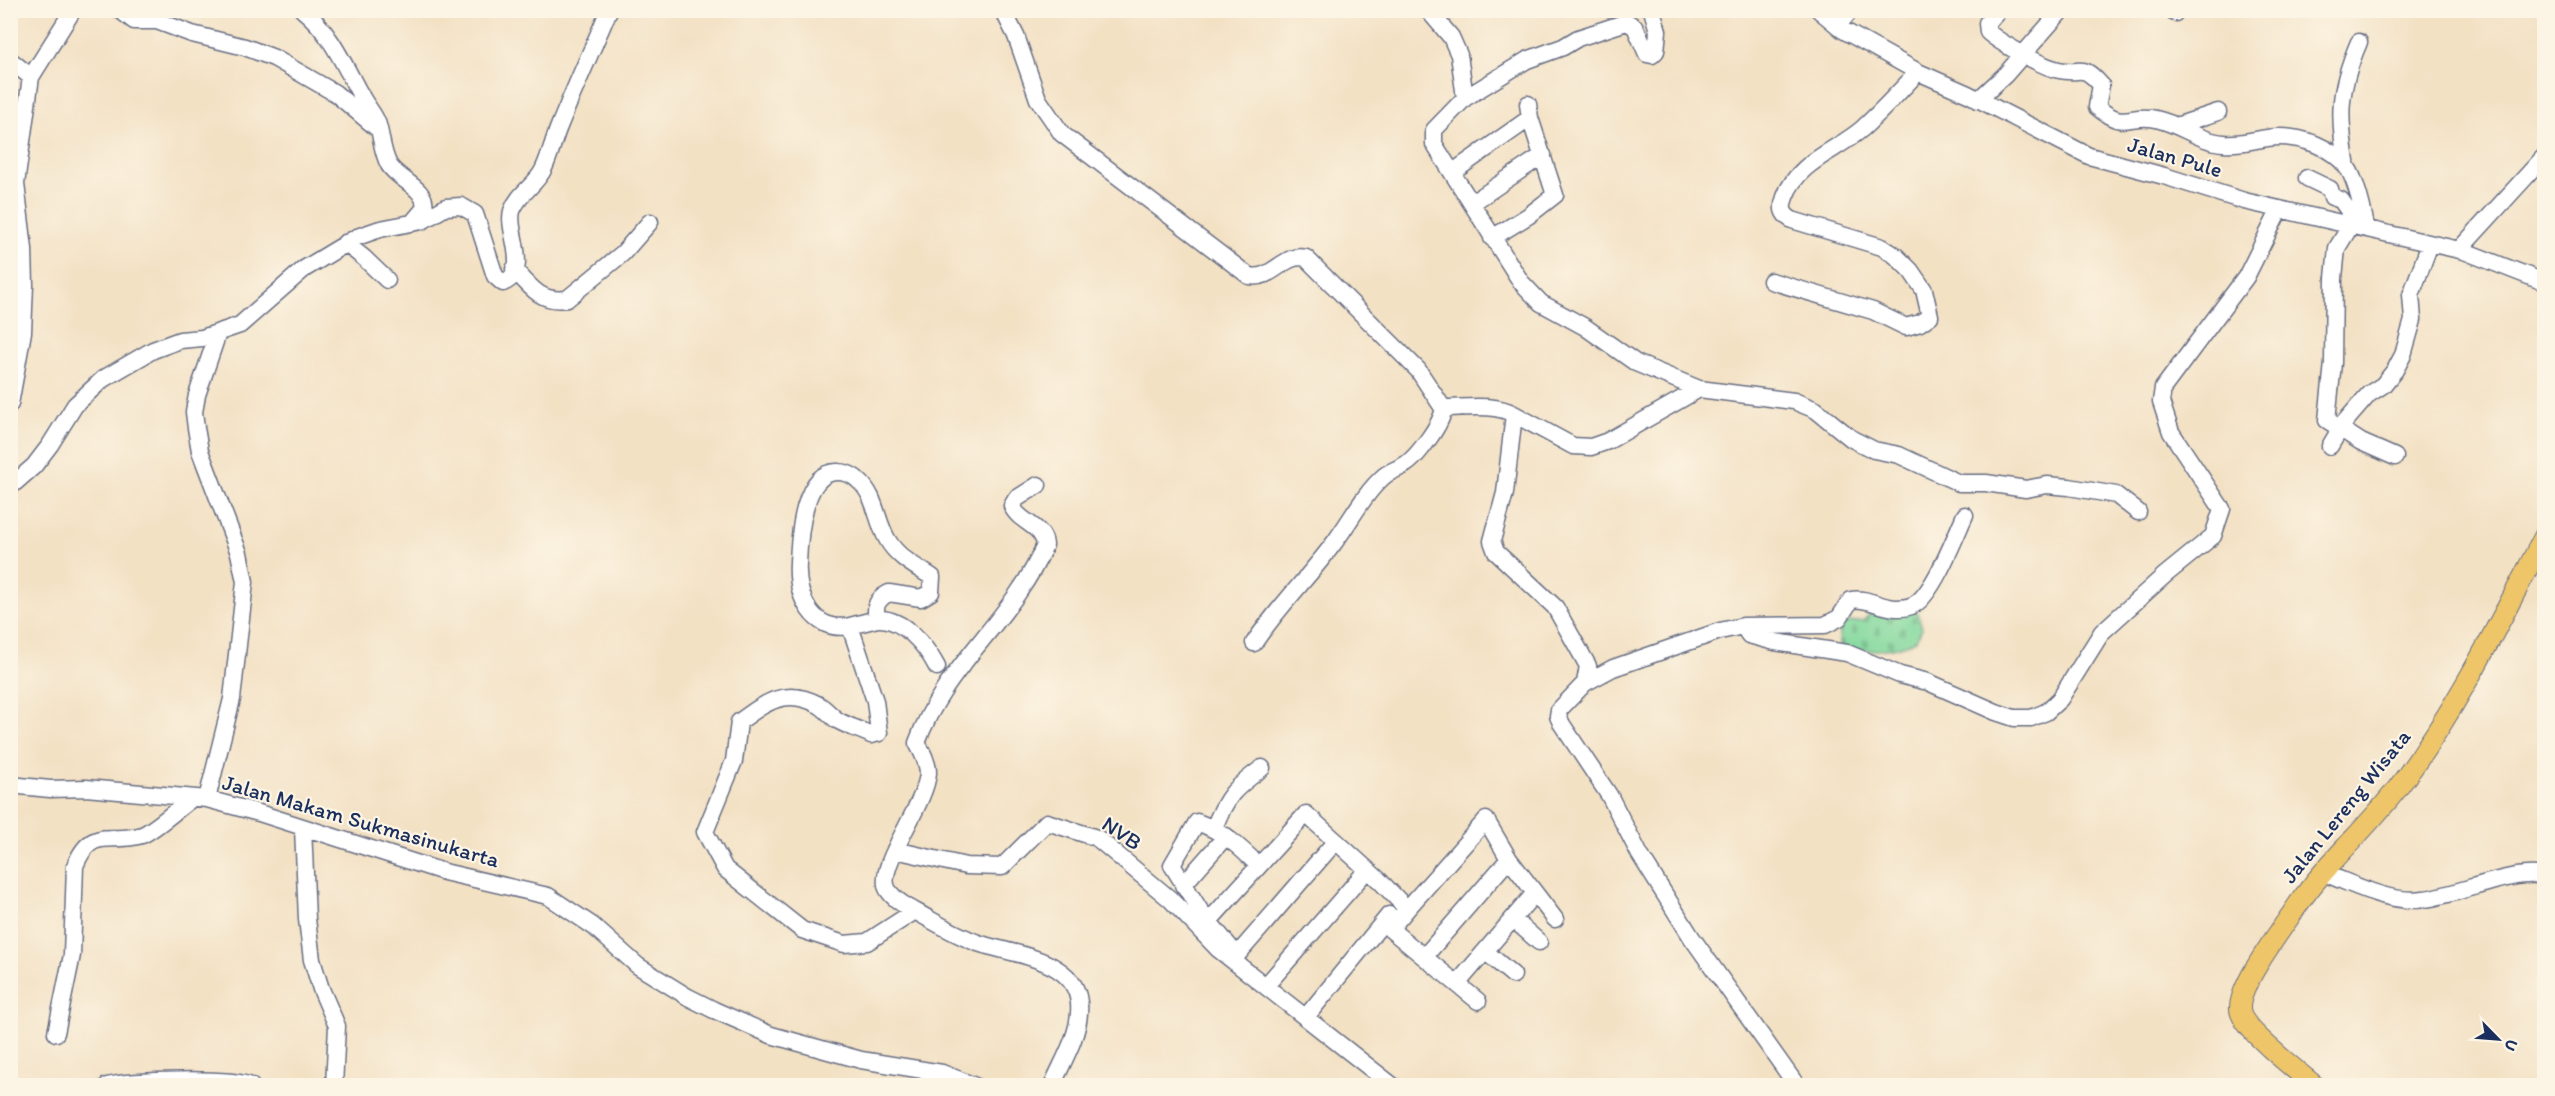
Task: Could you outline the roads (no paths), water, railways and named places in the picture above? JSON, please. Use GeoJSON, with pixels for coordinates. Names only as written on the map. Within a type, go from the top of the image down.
{"type":"FeatureCollection","features":[{"type":"Feature","properties":{"kind":"main road","name":"Jalan Lereng Wisata"},"geometry":{"type":"LineString","coordinates":[[2315,1086],[2266,1044],[2246,1024],[2241,1015],[2240,1006],[2254,972],[2310,886],[2383,807],[2427,747],[2501,619],[2544,537]]}},
{"type":"Feature","properties":{"kind":"street"},"geometry":{"type":"LineString","coordinates":[[10,404],[23,332],[18,283],[24,249],[16,184],[31,77],[73,10]]}},
{"type":"Feature","properties":{"kind":"street"},"geometry":{"type":"LineString","coordinates":[[120,10],[134,21],[157,21],[192,34],[245,47],[274,58],[335,93],[379,130]]}},
{"type":"Feature","properties":{"kind":"street"},"geometry":{"type":"LineString","coordinates":[[303,10],[316,21],[335,48],[378,123],[381,144],[390,167],[398,177],[424,198],[424,209],[410,225]]}},
{"type":"Feature","properties":{"kind":"street"},"geometry":{"type":"LineString","coordinates":[[10,487],[34,466],[75,405],[103,379],[153,350],[180,340],[202,338],[240,326],[304,269],[345,243],[380,229],[410,225],[446,207],[461,206],[475,214],[489,261],[498,280],[506,282],[514,269],[517,252],[510,225],[512,212],[519,197],[531,187],[543,170],[609,10]]}},
{"type":"Feature","properties":{"kind":"street"},"geometry":{"type":"LineString","coordinates":[[1003,10],[1016,36],[1038,99],[1062,134],[1250,276],[1265,275],[1291,258],[1299,256],[1306,258],[1418,370],[1443,408],[1439,423],[1412,459],[1384,476],[1373,488],[1311,573],[1275,611],[1254,643]]}},
{"type":"Feature","properties":{"kind":"street"},"geometry":{"type":"LineString","coordinates":[[1428,10],[1451,37],[1460,55],[1465,98]]}},
{"type":"Feature","properties":{"kind":"street"},"geometry":{"type":"LineString","coordinates":[[1652,10],[1658,31],[1656,51],[1652,55],[1647,54],[1635,27],[1627,22],[1578,38],[1527,60],[1465,98],[1434,130],[1434,144],[1492,238],[1521,282],[1541,303],[1585,327],[1636,363],[1699,389],[1794,401],[1816,410],[1852,440],[1874,450],[1899,455],[1959,483],[1986,483],[2026,489],[2047,485],[2069,487],[2116,495],[2138,512]]}},
{"type":"Feature","properties":{"kind":"street","name":"Jalan Pule"},"geometry":{"type":"LineString","coordinates":[[1819,10],[1838,25],[1918,72],[2089,156],[2280,210],[2459,250],[2544,282]]}},
{"type":"Feature","properties":{"kind":"street"},"geometry":{"type":"LineString","coordinates":[[1838,25],[1851,10]]}},
{"type":"Feature","properties":{"kind":"street"},"geometry":{"type":"LineString","coordinates":[[2000,10],[1987,23],[1988,32],[2023,53],[2060,70],[2080,69],[2091,74],[2101,85],[2097,107],[2112,119],[2121,121],[2150,118],[2179,125],[2222,143],[2276,137],[2297,138],[2315,143],[2347,168]]}},
{"type":"Feature","properties":{"kind":"street"},"geometry":{"type":"LineString","coordinates":[[1978,100],[2005,75],[2062,10]]}},
{"type":"Feature","properties":{"kind":"street"},"geometry":{"type":"LineString","coordinates":[[2359,42],[2347,71],[2341,102],[2340,126],[2347,168],[2356,190],[2359,227]]}},
{"type":"Feature","properties":{"kind":"street"},"geometry":{"type":"LineString","coordinates":[[10,60],[31,77]]}},
{"type":"Feature","properties":{"kind":"street"},"geometry":{"type":"LineString","coordinates":[[1770,281],[1873,311],[1906,327],[1920,323],[1930,316],[1924,290],[1911,271],[1896,256],[1882,247],[1792,220],[1785,216],[1783,210],[1789,188],[1809,165],[1862,130],[1918,72]]}},
{"type":"Feature","properties":{"kind":"street"},"geometry":{"type":"LineString","coordinates":[[1453,172],[1529,111],[1555,195],[1492,238]]}},
{"type":"Feature","properties":{"kind":"street"},"geometry":{"type":"LineString","coordinates":[[2179,125],[2218,112]]}},
{"type":"Feature","properties":{"kind":"street"},"geometry":{"type":"LineString","coordinates":[[1472,203],[1543,155]]}},
{"type":"Feature","properties":{"kind":"street"},"geometry":{"type":"LineString","coordinates":[[2459,250],[2544,157]]}},
{"type":"Feature","properties":{"kind":"street"},"geometry":{"type":"LineString","coordinates":[[2307,178],[2330,189],[2332,197],[2344,203],[2359,227]]}},
{"type":"Feature","properties":{"kind":"street"},"geometry":{"type":"LineString","coordinates":[[1743,626],[1749,635],[1775,642],[1847,653],[1900,675],[1928,682],[2014,718],[2031,718],[2046,712],[2060,699],[2102,632],[2165,575],[2213,536],[2222,509],[2171,432],[2161,402],[2163,388],[2246,277],[2280,210]]}},
{"type":"Feature","properties":{"kind":"street"},"geometry":{"type":"LineString","coordinates":[[514,269],[539,296],[555,301],[567,299],[624,253],[650,222]]}},
{"type":"Feature","properties":{"kind":"street"},"geometry":{"type":"LineString","coordinates":[[2359,227],[2337,248],[2334,278],[2333,363],[2326,420],[2361,442],[2395,457]]}},
{"type":"Feature","properties":{"kind":"street"},"geometry":{"type":"LineString","coordinates":[[345,243],[387,279]]}},
{"type":"Feature","properties":{"kind":"street"},"geometry":{"type":"LineString","coordinates":[[2330,446],[2340,429],[2369,394],[2383,385],[2403,355],[2413,320],[2411,295],[2430,244]]}},
{"type":"Feature","properties":{"kind":"street"},"geometry":{"type":"LineString","coordinates":[[56,1033],[72,955],[75,866],[78,859],[89,844],[103,838],[142,835],[199,799],[232,699],[245,582],[239,553],[200,451],[195,420],[197,395],[218,333]]}},
{"type":"Feature","properties":{"kind":"street"},"geometry":{"type":"LineString","coordinates":[[1443,408],[1506,410],[1573,446],[1591,447],[1608,441],[1699,389]]}},
{"type":"Feature","properties":{"kind":"street"},"geometry":{"type":"LineString","coordinates":[[1514,414],[1504,493],[1492,540],[1496,552],[1555,607],[1588,666],[1585,683]]}},
{"type":"Feature","properties":{"kind":"street"},"geometry":{"type":"LineString","coordinates":[[877,619],[874,609],[883,596],[889,593],[921,598],[931,591],[932,577],[907,562],[887,539],[876,507],[861,482],[843,472],[828,472],[822,475],[802,514],[797,568],[808,609],[816,620],[830,627],[850,626],[877,619],[891,620],[923,644],[937,667]]}},
{"type":"Feature","properties":{"kind":"street"},"geometry":{"type":"LineString","coordinates":[[1038,485],[1016,499],[1012,508],[1017,515],[1041,534],[1045,546],[1006,612],[946,684],[923,726],[917,743],[926,760],[928,772],[925,789],[918,809],[895,850],[885,874],[886,889],[915,911],[970,940],[1038,960],[1060,970],[1076,985],[1080,1011],[1078,1024],[1052,1086]]}},
{"type":"Feature","properties":{"kind":"street"},"geometry":{"type":"LineString","coordinates":[[1797,1086],[1692,938],[1640,855],[1609,795],[1558,716],[1562,705],[1585,683],[1612,669],[1720,631],[1743,626],[1826,625],[1839,618],[1851,600],[1859,599],[1887,607],[1908,607],[1916,604],[1945,561],[1965,515]]}},
{"type":"Feature","properties":{"kind":"street"},"geometry":{"type":"LineString","coordinates":[[850,626],[874,701],[879,733],[872,735],[838,721],[822,706],[803,698],[789,695],[763,705],[739,722],[734,760],[705,832],[725,869],[802,930],[844,944],[867,942],[915,911]]}},
{"type":"Feature","properties":{"kind":"street"},"geometry":{"type":"LineString","coordinates":[[1183,885],[1220,832],[1224,802],[1241,784],[1262,768]]}},
{"type":"Feature","properties":{"kind":"street","name":"Jalan Makam Sukmasinukarta"},"geometry":{"type":"LineString","coordinates":[[10,785],[50,789],[86,788],[199,799],[258,813],[444,872],[548,896],[593,926],[638,966],[688,997],[771,1035],[861,1060],[942,1073],[975,1086]]}},
{"type":"Feature","properties":{"kind":"street"},"geometry":{"type":"LineString","coordinates":[[1209,921],[1306,814],[1403,906]]}},
{"type":"Feature","properties":{"kind":"street"},"geometry":{"type":"LineString","coordinates":[[1301,1010],[1386,926],[1486,820],[1509,859],[1555,920]]}},
{"type":"Feature","properties":{"kind":"street","name":"NVB"},"geometry":{"type":"LineString","coordinates":[[895,850],[966,866],[1002,867],[1047,822],[1097,838],[1170,899],[1218,950],[1301,1010]]}},
{"type":"Feature","properties":{"kind":"street"},"geometry":{"type":"LineString","coordinates":[[1258,866],[1220,832],[1197,822],[1172,865],[1183,885],[1209,921],[1238,954],[1327,1034],[1393,1086]]}},
{"type":"Feature","properties":{"kind":"street"},"geometry":{"type":"LineString","coordinates":[[303,828],[307,920],[312,960],[338,1034],[334,1086]]}},
{"type":"Feature","properties":{"kind":"street"},"geometry":{"type":"LineString","coordinates":[[1238,954],[1335,842]]}},
{"type":"Feature","properties":{"kind":"street"},"geometry":{"type":"LineString","coordinates":[[1424,957],[1509,859]]}},
{"type":"Feature","properties":{"kind":"street"},"geometry":{"type":"LineString","coordinates":[[1270,981],[1367,870]]}},
{"type":"Feature","properties":{"kind":"street"},"geometry":{"type":"LineString","coordinates":[[2323,873],[2398,900],[2423,900],[2523,875],[2544,876]]}},
{"type":"Feature","properties":{"kind":"street"},"geometry":{"type":"LineString","coordinates":[[1457,984],[1534,894]]}},
{"type":"Feature","properties":{"kind":"street"},"geometry":{"type":"LineString","coordinates":[[1514,919],[1539,942]]}},
{"type":"Feature","properties":{"kind":"street"},"geometry":{"type":"LineString","coordinates":[[1386,926],[1478,1001]]}},
{"type":"Feature","properties":{"kind":"street"},"geometry":{"type":"LineString","coordinates":[[1486,952],[1513,975]]}},
{"type":"Feature","properties":{"kind":"street"},"geometry":{"type":"LineString","coordinates":[[107,1086],[213,1080],[241,1081],[251,1086]]}}]}
